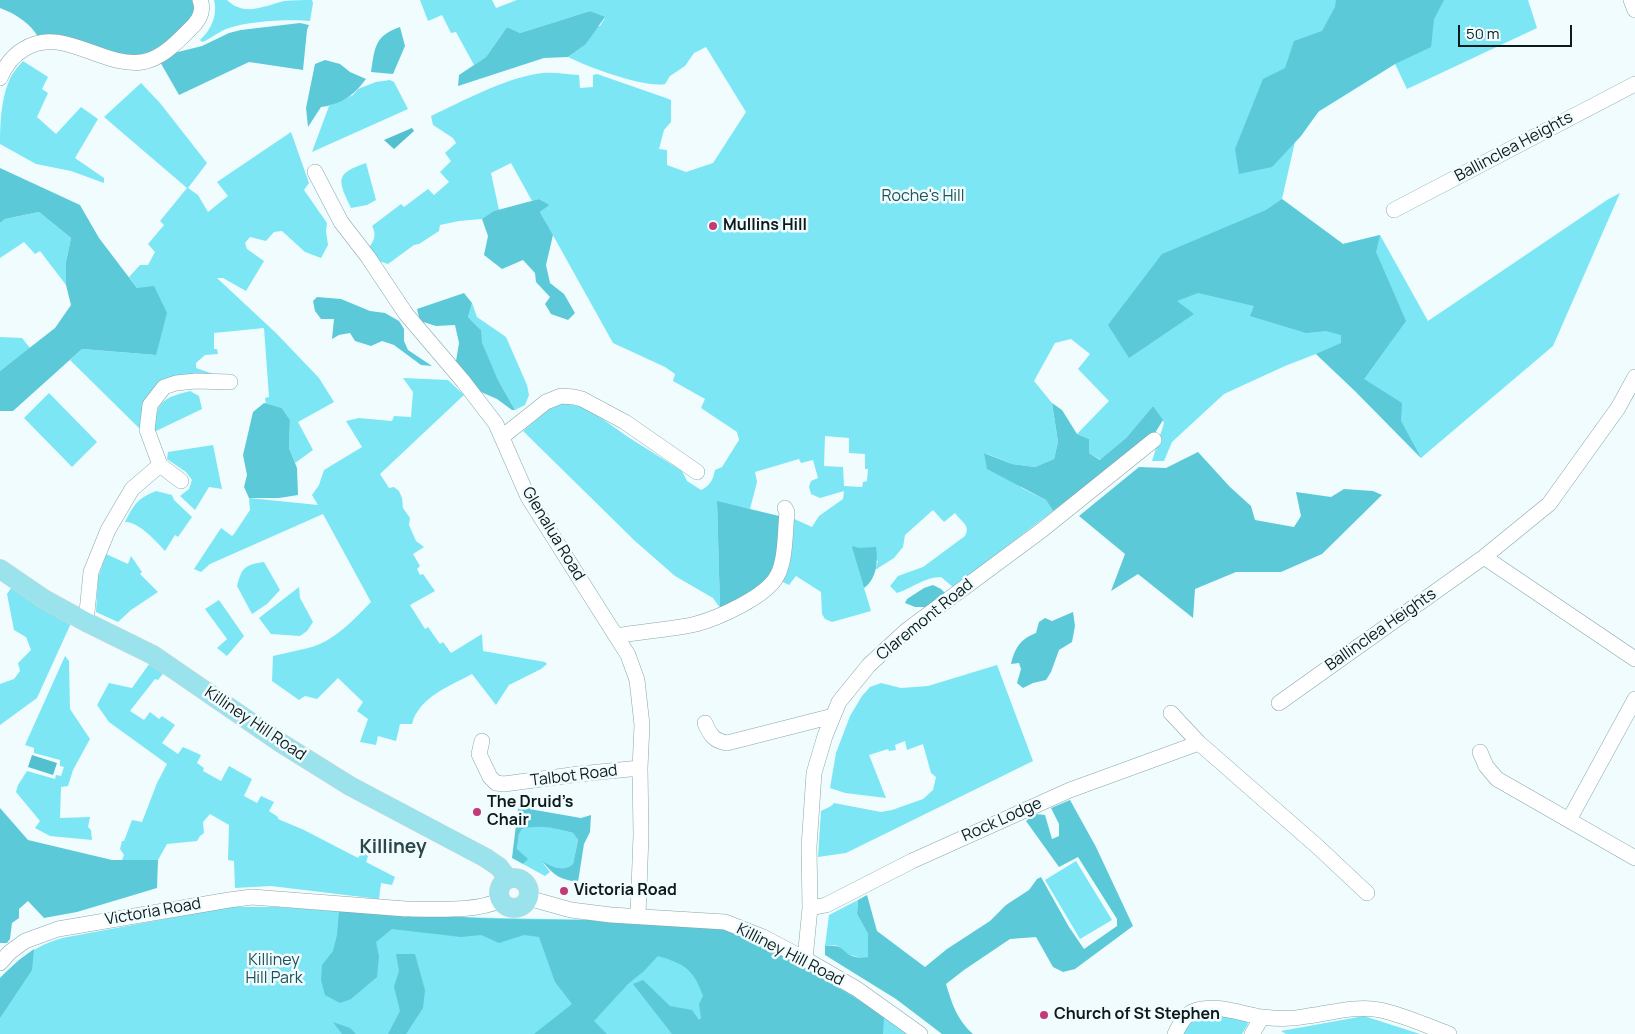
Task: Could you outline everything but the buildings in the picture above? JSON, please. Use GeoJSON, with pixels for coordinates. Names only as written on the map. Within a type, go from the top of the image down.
{"type":"FeatureCollection","features":[{"type":"Feature","properties":{"kind":"main road","name":"Killiney Hill Road"},"geometry":{"type":"LineString","coordinates":[[0,569],[44,599],[153,655],[281,743],[350,786],[486,858],[499,867],[508,879]]}},
{"type":"Feature","properties":{"kind":"main road"},"geometry":{"type":"LineString","coordinates":[[514,878],[524,882],[528,888],[528,898],[516,907],[507,906],[501,900],[500,886],[508,879],[514,878]]}},
{"type":"Feature","properties":{"kind":"street"},"geometry":{"type":"LineString","coordinates":[[0,78],[15,54],[37,42],[54,41],[132,63],[153,59],[167,50],[191,28],[202,10],[200,0]]}},
{"type":"Feature","properties":{"kind":"street"},"geometry":{"type":"LineString","coordinates":[[1631,0],[1635,10]]}},
{"type":"Feature","properties":{"kind":"street","name":"Ballinclea Heights"},"geometry":{"type":"LineString","coordinates":[[1394,210],[1635,84]]}},
{"type":"Feature","properties":{"kind":"street","name":"Glenalua Road"},"geometry":{"type":"LineString","coordinates":[[315,172],[341,222],[368,257],[406,314],[488,412],[502,437],[528,497],[628,655],[638,682],[642,725],[638,915]]}},
{"type":"Feature","properties":{"kind":"street","name":"Ballinclea Heights"},"geometry":{"type":"LineString","coordinates":[[1279,702],[1484,557],[1550,504],[1618,408],[1635,377]]}},
{"type":"Feature","properties":{"kind":"street"},"geometry":{"type":"LineString","coordinates":[[181,481],[160,464],[146,430],[150,405],[164,387],[176,383],[196,381],[230,382]]}},
{"type":"Feature","properties":{"kind":"street"},"geometry":{"type":"LineString","coordinates":[[502,437],[546,402],[560,396],[574,397],[582,399],[625,422],[697,472]]}},
{"type":"Feature","properties":{"kind":"street","name":"Claremont Road"},"geometry":{"type":"LineString","coordinates":[[805,959],[810,908],[809,847],[814,774],[824,736],[839,702],[869,665],[907,630],[1042,530],[1154,440]]}},
{"type":"Feature","properties":{"kind":"street"},"geometry":{"type":"LineString","coordinates":[[86,622],[91,572],[108,530],[132,489],[160,464]]}},
{"type":"Feature","properties":{"kind":"street"},"geometry":{"type":"LineString","coordinates":[[616,636],[696,623],[742,605],[759,594],[769,586],[778,574],[782,562],[787,512],[784,508]]}},
{"type":"Feature","properties":{"kind":"street"},"geometry":{"type":"LineString","coordinates":[[1484,557],[1635,659]]}},
{"type":"Feature","properties":{"kind":"street"},"geometry":{"type":"LineString","coordinates":[[1570,820],[1635,699]]}},
{"type":"Feature","properties":{"kind":"street"},"geometry":{"type":"LineString","coordinates":[[1171,713],[1199,743],[1367,894]]}},
{"type":"Feature","properties":{"kind":"street"},"geometry":{"type":"LineString","coordinates":[[705,723],[709,733],[718,741],[727,743],[833,716]]}},
{"type":"Feature","properties":{"kind":"street","name":"Talbot Road"},"geometry":{"type":"LineString","coordinates":[[482,741],[479,754],[490,777],[496,783],[513,783],[640,768]]}},
{"type":"Feature","properties":{"kind":"street","name":"Rock Lodge"},"geometry":{"type":"LineString","coordinates":[[810,908],[826,905],[912,861],[1061,794],[1199,743]]}},
{"type":"Feature","properties":{"kind":"street"},"geometry":{"type":"LineString","coordinates":[[1480,752],[1486,766],[1497,779],[1635,858]]}},
{"type":"Feature","properties":{"kind":"street","name":"Victoria Road"},"geometry":{"type":"LineString","coordinates":[[0,963],[10,952],[25,941],[58,929],[196,904],[252,897],[408,909],[448,909],[493,904],[501,900]]}},
{"type":"Feature","properties":{"kind":"street","name":"Killiney Hill Road"},"geometry":{"type":"LineString","coordinates":[[528,898],[571,910],[724,922],[763,937],[805,959],[857,990],[920,1034]]}},
{"type":"Feature","properties":{"kind":"street"},"geometry":{"type":"LineString","coordinates":[[1175,1034],[1181,1022],[1193,1011],[1218,1009],[1262,1017],[1306,1017],[1340,1011],[1372,1009],[1405,1018],[1449,1034]]}},
{"type":"Feature","properties":{"kind":"street"},"geometry":{"type":"LineString","coordinates":[[1252,1034],[1262,1017]]}},
{"type":"Feature","properties":{"kind":"green space"},"geometry":{"type":"Polygon","coordinates":[[[214,0],[227,0],[240,8],[247,9],[284,1],[312,0],[313,3],[310,21],[280,20],[247,24],[225,29],[202,42],[200,40],[207,32],[214,17],[214,0]]]}},
{"type":"Feature","properties":{"kind":"green space","name":"Roche's Hill"},"geometry":{"type":"Polygon","coordinates":[[[420,0],[492,0],[496,8],[517,0],[1528,0],[1537,28],[1407,89],[1395,64],[1299,124],[1282,199],[1343,244],[1380,235],[1428,321],[1620,193],[1553,346],[1421,458],[1316,354],[1224,394],[1172,442],[1164,461],[1152,461],[1164,423],[1153,406],[1126,438],[1101,460],[1089,453],[1089,439],[1077,434],[1109,401],[1078,369],[1090,354],[1071,339],[1055,343],[1034,381],[1052,403],[1058,442],[1054,459],[1035,467],[1012,464],[985,453],[1022,488],[1046,500],[1053,511],[953,587],[941,577],[924,581],[897,593],[890,586],[898,576],[923,567],[965,536],[967,532],[966,526],[955,513],[944,522],[933,510],[905,535],[903,547],[894,558],[875,570],[878,561],[859,548],[852,548],[871,611],[832,622],[825,619],[822,614],[821,592],[796,576],[789,585],[779,580],[792,518],[812,527],[819,516],[843,499],[844,491],[820,498],[811,494],[809,487],[811,481],[818,478],[813,460],[801,463],[799,459],[755,472],[757,482],[750,509],[717,502],[720,608],[713,598],[675,576],[635,541],[523,431],[556,403],[587,408],[628,437],[682,471],[687,481],[701,490],[711,482],[715,470],[722,467],[739,440],[737,432],[701,408],[705,399],[673,381],[675,374],[665,367],[613,343],[540,212],[550,205],[539,199],[532,201],[511,163],[491,173],[499,210],[482,219],[440,225],[439,231],[419,244],[414,245],[388,264],[379,261],[368,249],[374,238],[372,226],[401,204],[404,207],[428,189],[434,195],[449,182],[440,172],[451,161],[445,153],[456,143],[453,138],[433,125],[431,116],[509,81],[541,73],[557,73],[579,75],[580,88],[593,87],[593,75],[597,74],[671,100],[671,122],[664,130],[659,149],[667,150],[667,165],[686,172],[713,163],[746,112],[706,47],[694,53],[685,66],[670,76],[665,84],[630,80],[568,57],[585,45],[595,26],[600,26],[605,18],[590,11],[520,33],[507,27],[486,57],[474,65],[456,32],[451,33],[442,15],[428,21],[420,0]],[[825,436],[824,466],[843,467],[844,486],[862,487],[863,482],[867,481],[868,469],[865,469],[865,454],[849,453],[849,438],[825,436]]]}},
{"type":"Feature","properties":{"kind":"green space"},"geometry":{"type":"Polygon","coordinates":[[[23,61],[48,77],[42,89],[48,93],[37,117],[56,134],[81,107],[98,119],[75,158],[104,178],[104,183],[71,171],[36,164],[0,144],[0,128],[6,88],[15,70],[23,61]]]}},
{"type":"Feature","properties":{"kind":"green space"},"geometry":{"type":"Polygon","coordinates":[[[390,80],[394,82],[408,109],[312,152],[329,106],[353,95],[358,89],[376,82],[390,80]]]}},
{"type":"Feature","properties":{"kind":"green space"},"geometry":{"type":"Polygon","coordinates":[[[141,83],[160,103],[207,163],[188,188],[198,195],[208,212],[228,196],[217,182],[291,132],[309,183],[304,190],[327,223],[328,245],[321,258],[305,252],[282,231],[274,232],[266,241],[250,237],[245,243],[247,249],[264,261],[246,291],[223,278],[217,278],[276,333],[319,378],[334,402],[298,422],[313,450],[295,463],[289,448],[290,420],[282,408],[266,404],[265,398],[269,397],[264,328],[214,333],[214,349],[217,349],[218,354],[205,355],[196,363],[196,368],[216,375],[175,380],[141,430],[70,360],[82,349],[156,355],[137,288],[129,277],[140,265],[148,265],[155,252],[148,244],[164,225],[160,221],[187,188],[104,117],[141,83]]]}},
{"type":"Feature","properties":{"kind":"green space"},"geometry":{"type":"Polygon","coordinates":[[[366,163],[376,200],[367,205],[351,208],[343,191],[342,179],[348,171],[366,163]]]}},
{"type":"Feature","properties":{"kind":"green space"},"geometry":{"type":"Polygon","coordinates":[[[39,212],[71,238],[66,262],[66,285],[40,251],[35,254],[24,242],[0,258],[0,223],[5,219],[39,212]]]}},
{"type":"Feature","properties":{"kind":"green space"},"geometry":{"type":"Polygon","coordinates":[[[472,303],[477,317],[506,337],[527,385],[529,395],[525,405],[515,410],[498,380],[481,343],[481,330],[468,317],[472,303]]]}},
{"type":"Feature","properties":{"kind":"green space"},"geometry":{"type":"Polygon","coordinates":[[[0,337],[22,338],[30,348],[0,371],[0,337]]]}},
{"type":"Feature","properties":{"kind":"green space"},"geometry":{"type":"Polygon","coordinates":[[[403,378],[448,380],[464,395],[380,474],[389,488],[394,487],[399,491],[403,508],[410,518],[409,525],[416,541],[424,547],[413,554],[420,566],[417,569],[435,591],[410,605],[425,629],[428,627],[440,644],[443,642],[451,653],[482,634],[483,651],[545,662],[547,664],[509,685],[496,705],[472,674],[428,699],[421,706],[412,724],[400,724],[396,741],[378,736],[376,745],[360,742],[368,719],[357,711],[363,702],[338,678],[317,699],[305,696],[299,700],[272,681],[273,656],[308,648],[326,641],[342,630],[371,602],[323,514],[210,564],[201,572],[194,569],[221,528],[232,536],[234,534],[250,510],[249,498],[318,505],[312,495],[319,485],[324,470],[362,447],[346,421],[359,418],[392,421],[394,416],[411,417],[413,392],[403,378]]]}},
{"type":"Feature","properties":{"kind":"green space"},"geometry":{"type":"Polygon","coordinates":[[[190,391],[199,396],[202,409],[152,433],[158,408],[162,403],[172,397],[190,391]]]}},
{"type":"Feature","properties":{"kind":"green space"},"geometry":{"type":"Polygon","coordinates":[[[49,393],[97,442],[72,467],[24,418],[49,393]]]}},
{"type":"Feature","properties":{"kind":"green space"},"geometry":{"type":"Polygon","coordinates":[[[213,445],[222,489],[209,487],[195,510],[180,496],[189,489],[192,480],[186,472],[167,459],[168,452],[213,445]]]}},
{"type":"Feature","properties":{"kind":"green space"},"geometry":{"type":"Polygon","coordinates":[[[156,491],[172,495],[174,500],[192,517],[178,537],[175,535],[165,551],[141,528],[125,522],[137,502],[156,491]]]}},
{"type":"Feature","properties":{"kind":"green space"},"geometry":{"type":"Polygon","coordinates":[[[106,554],[128,564],[131,556],[142,572],[140,574],[158,592],[131,610],[118,622],[96,612],[98,578],[106,554]]]}},
{"type":"Feature","properties":{"kind":"green space"},"geometry":{"type":"Polygon","coordinates":[[[264,562],[280,590],[267,604],[252,614],[237,586],[245,568],[252,564],[264,562]]]}},
{"type":"Feature","properties":{"kind":"green space"},"geometry":{"type":"Polygon","coordinates":[[[14,584],[72,621],[37,698],[0,725],[0,684],[14,679],[20,671],[18,663],[31,650],[26,637],[14,630],[7,594],[14,584]]]}},
{"type":"Feature","properties":{"kind":"green space"},"geometry":{"type":"Polygon","coordinates":[[[299,587],[300,598],[313,622],[307,631],[300,636],[271,634],[259,618],[299,587]]]}},
{"type":"Feature","properties":{"kind":"green space"},"geometry":{"type":"Polygon","coordinates":[[[219,600],[244,636],[227,656],[217,648],[227,639],[205,609],[219,600]]]}},
{"type":"Feature","properties":{"kind":"green space"},"geometry":{"type":"Polygon","coordinates":[[[65,656],[69,661],[70,709],[90,739],[73,770],[68,786],[61,787],[60,818],[90,817],[88,827],[91,830],[92,840],[50,836],[35,828],[40,821],[16,792],[27,771],[55,779],[56,775],[61,776],[64,767],[60,766],[60,760],[34,753],[34,748],[25,745],[65,656]]]}},
{"type":"Feature","properties":{"kind":"green space"},"geometry":{"type":"Polygon","coordinates":[[[152,660],[166,670],[158,680],[155,679],[130,711],[144,720],[150,712],[159,719],[162,716],[175,725],[162,743],[178,754],[183,747],[201,755],[197,763],[204,768],[203,771],[221,781],[229,766],[252,779],[244,796],[257,803],[261,796],[274,802],[269,811],[278,819],[304,830],[358,858],[362,852],[368,856],[366,862],[395,877],[392,885],[381,883],[379,899],[271,886],[235,888],[234,861],[228,860],[229,825],[210,814],[203,822],[204,833],[197,841],[167,844],[158,860],[122,860],[124,855],[120,849],[122,841],[124,841],[132,820],[142,822],[157,783],[167,764],[109,722],[97,705],[109,683],[132,688],[152,660]]]}},
{"type":"Feature","properties":{"kind":"green space"},"geometry":{"type":"Polygon","coordinates":[[[997,665],[1033,761],[846,853],[818,857],[821,811],[834,803],[881,812],[923,799],[933,790],[936,777],[931,773],[923,744],[907,750],[905,741],[895,745],[896,750],[889,751],[888,749],[869,755],[886,798],[845,793],[830,788],[836,753],[850,716],[870,687],[881,683],[901,688],[928,686],[997,665]]]}},
{"type":"Feature","properties":{"kind":"green space"},"geometry":{"type":"Polygon","coordinates":[[[534,826],[547,826],[573,833],[578,840],[573,864],[562,868],[543,863],[550,872],[545,876],[523,864],[527,859],[517,849],[519,834],[522,829],[534,826]]]}},
{"type":"Feature","properties":{"kind":"green space"},"geometry":{"type":"Polygon","coordinates":[[[1076,861],[1112,920],[1080,939],[1045,880],[1076,861]]]}},
{"type":"Feature","properties":{"kind":"green space"},"geometry":{"type":"Polygon","coordinates":[[[858,900],[857,914],[868,934],[868,957],[865,959],[847,954],[835,945],[825,946],[829,915],[858,900]]]}},
{"type":"Feature","properties":{"kind":"green space","name":"Killiney Hill Park"},"geometry":{"type":"Polygon","coordinates":[[[230,907],[278,907],[407,916],[593,920],[847,991],[910,1034],[0,1034],[0,978],[21,959],[36,949],[62,938],[230,907]]]}},
{"type":"Feature","properties":{"kind":"green space"},"geometry":{"type":"Polygon","coordinates":[[[1201,1014],[1241,1018],[1247,1021],[1248,1024],[1242,1034],[1182,1034],[1187,1023],[1201,1014]]]}},
{"type":"Feature","properties":{"kind":"green space"},"geometry":{"type":"Polygon","coordinates":[[[1364,1016],[1420,1034],[1286,1034],[1281,1031],[1364,1016]]]}},
{"type":"Feature","properties":{"kind":"shaded area"},"geometry":{"type":"Polygon","coordinates":[[[0,0],[195,0],[197,12],[157,52],[137,57],[39,38],[22,20],[0,8],[0,0]]]}},
{"type":"Feature","properties":{"kind":"shaded area"},"geometry":{"type":"Polygon","coordinates":[[[1336,0],[1444,0],[1434,19],[1431,47],[1395,64],[1319,111],[1301,136],[1272,167],[1239,174],[1235,149],[1263,79],[1285,68],[1294,41],[1322,31],[1335,7],[1336,0]]]}},
{"type":"Feature","properties":{"kind":"shaded area"},"geometry":{"type":"Polygon","coordinates":[[[590,11],[605,17],[585,45],[568,57],[544,58],[458,86],[459,75],[486,57],[507,27],[520,33],[590,11]]]}},
{"type":"Feature","properties":{"kind":"shaded area"},"geometry":{"type":"Polygon","coordinates":[[[300,23],[309,25],[303,70],[249,62],[179,95],[159,60],[170,54],[202,46],[229,33],[300,23]]]}},
{"type":"Feature","properties":{"kind":"shaded area"},"geometry":{"type":"Polygon","coordinates":[[[400,27],[405,46],[393,74],[371,72],[375,50],[380,39],[385,34],[400,27]]]}},
{"type":"Feature","properties":{"kind":"shaded area"},"geometry":{"type":"Polygon","coordinates":[[[325,60],[340,64],[350,72],[366,79],[347,98],[335,104],[321,107],[308,127],[306,108],[315,64],[325,60]]]}},
{"type":"Feature","properties":{"kind":"shaded area"},"geometry":{"type":"Polygon","coordinates":[[[412,128],[414,131],[394,149],[384,140],[412,128]]]}},
{"type":"Feature","properties":{"kind":"shaded area"},"geometry":{"type":"Polygon","coordinates":[[[0,168],[80,205],[99,238],[137,288],[154,286],[167,313],[156,355],[82,349],[13,411],[0,411],[0,371],[55,328],[71,305],[66,285],[66,262],[71,238],[39,212],[5,219],[0,223],[0,168]]]}},
{"type":"Feature","properties":{"kind":"shaded area"},"geometry":{"type":"Polygon","coordinates":[[[539,199],[550,205],[540,212],[553,235],[546,265],[550,283],[564,294],[575,313],[568,320],[551,314],[545,304],[550,297],[536,282],[535,273],[523,260],[502,269],[484,255],[488,236],[482,219],[494,211],[539,199]]]}},
{"type":"Feature","properties":{"kind":"shaded area"},"geometry":{"type":"Polygon","coordinates":[[[1282,199],[1343,244],[1380,235],[1376,252],[1406,321],[1364,379],[1402,403],[1401,421],[1421,458],[1316,354],[1341,343],[1341,335],[1326,331],[1306,333],[1250,316],[1254,306],[1198,293],[1177,301],[1194,314],[1129,358],[1108,325],[1162,254],[1266,210],[1282,199]]]}},
{"type":"Feature","properties":{"kind":"shaded area"},"geometry":{"type":"Polygon","coordinates":[[[464,293],[472,303],[468,317],[481,330],[482,343],[498,380],[515,410],[481,392],[465,377],[456,361],[459,343],[455,325],[436,326],[420,321],[417,309],[464,293]]]}},
{"type":"Feature","properties":{"kind":"shaded area"},"geometry":{"type":"Polygon","coordinates":[[[317,297],[341,299],[370,311],[385,313],[399,321],[404,329],[404,341],[408,350],[432,366],[421,365],[394,345],[382,341],[371,346],[355,341],[350,333],[339,335],[332,339],[334,319],[321,319],[315,311],[313,301],[317,297]]]}},
{"type":"Feature","properties":{"kind":"shaded area"},"geometry":{"type":"Polygon","coordinates":[[[264,403],[282,408],[290,420],[289,448],[297,468],[298,495],[279,498],[249,498],[244,487],[247,475],[243,455],[253,412],[264,403]]]}},
{"type":"Feature","properties":{"kind":"shaded area"},"geometry":{"type":"Polygon","coordinates":[[[1052,403],[1062,410],[1077,434],[1089,439],[1089,453],[1100,460],[1126,438],[1153,406],[1163,420],[1155,433],[1053,511],[1046,500],[987,469],[984,453],[1012,464],[1035,467],[1054,459],[1058,442],[1052,403]]]}},
{"type":"Feature","properties":{"kind":"shaded area"},"geometry":{"type":"Polygon","coordinates":[[[1198,452],[1230,487],[1251,506],[1255,520],[1294,527],[1301,516],[1296,492],[1331,497],[1344,489],[1373,491],[1382,495],[1322,554],[1281,572],[1236,572],[1195,589],[1193,618],[1138,574],[1111,591],[1125,554],[1079,516],[1139,467],[1166,468],[1198,452]]]}},
{"type":"Feature","properties":{"kind":"shaded area"},"geometry":{"type":"Polygon","coordinates":[[[717,501],[779,516],[779,561],[766,585],[720,608],[717,501]]]}},
{"type":"Feature","properties":{"kind":"shaded area"},"geometry":{"type":"Polygon","coordinates":[[[853,546],[859,548],[876,547],[876,569],[872,580],[864,588],[852,548],[853,546]]]}},
{"type":"Feature","properties":{"kind":"shaded area"},"geometry":{"type":"Polygon","coordinates":[[[933,585],[945,593],[930,607],[915,607],[905,603],[907,599],[924,588],[933,585]]]}},
{"type":"Feature","properties":{"kind":"shaded area"},"geometry":{"type":"Polygon","coordinates":[[[1073,612],[1075,626],[1072,642],[1059,650],[1046,680],[1023,688],[1017,683],[1021,669],[1019,663],[1011,664],[1014,653],[1019,645],[1026,638],[1036,633],[1039,622],[1045,618],[1052,621],[1073,612]]]}},
{"type":"Feature","properties":{"kind":"shaded area"},"geometry":{"type":"Polygon","coordinates":[[[32,755],[57,763],[53,775],[28,767],[32,755]]]}},
{"type":"Feature","properties":{"kind":"shaded area"},"geometry":{"type":"Polygon","coordinates":[[[519,800],[535,810],[581,818],[591,815],[590,832],[584,844],[578,882],[558,876],[543,862],[562,868],[573,864],[578,840],[573,833],[554,828],[522,829],[519,834],[517,849],[528,859],[523,864],[512,858],[519,800]]]}},
{"type":"Feature","properties":{"kind":"shaded area"},"geometry":{"type":"Polygon","coordinates":[[[1070,800],[1096,847],[1133,926],[1075,969],[1063,972],[1053,967],[1036,937],[1010,939],[964,970],[946,984],[959,1017],[973,1034],[942,1034],[896,999],[825,955],[825,946],[837,946],[852,956],[868,957],[868,934],[857,914],[858,900],[867,895],[877,931],[925,967],[947,949],[990,921],[1006,905],[1029,890],[1037,879],[1041,877],[1069,927],[1084,949],[1117,926],[1117,919],[1078,857],[1059,867],[1026,821],[1035,814],[1045,815],[1052,839],[1059,836],[1059,824],[1051,808],[1070,800]]]}},
{"type":"Feature","properties":{"kind":"shaded area"},"geometry":{"type":"Polygon","coordinates":[[[0,808],[28,840],[112,860],[158,860],[157,888],[77,912],[44,918],[28,901],[19,909],[19,918],[12,923],[10,939],[7,943],[0,943],[0,808]]]}},
{"type":"Feature","properties":{"kind":"shaded area"},"geometry":{"type":"Polygon","coordinates":[[[339,911],[500,919],[593,920],[728,930],[754,940],[788,958],[837,986],[884,1017],[883,1034],[672,1034],[633,984],[643,980],[670,1006],[692,1010],[699,1020],[701,1018],[699,1004],[703,996],[691,973],[681,965],[658,956],[628,984],[594,1021],[607,1034],[534,1034],[572,1004],[555,982],[539,937],[524,935],[499,943],[481,935],[461,937],[392,929],[376,942],[379,956],[377,977],[351,999],[340,1003],[325,995],[321,980],[322,965],[333,951],[337,935],[339,911]]]}},
{"type":"Feature","properties":{"kind":"shaded area"},"geometry":{"type":"Polygon","coordinates":[[[34,949],[32,970],[0,1018],[0,978],[34,949]]]}},
{"type":"Feature","properties":{"kind":"shaded area"},"geometry":{"type":"Polygon","coordinates":[[[396,954],[415,954],[425,990],[423,1008],[406,1034],[388,1034],[400,1011],[394,987],[399,971],[396,954]]]}},
{"type":"Feature","properties":{"kind":"shaded area"},"geometry":{"type":"Polygon","coordinates":[[[333,1022],[350,1028],[356,1034],[342,1034],[333,1022]]]}},
{"type":"Feature","properties":{"kind":"place","name":"Mullins Hill"},"geometry":{"type":"Point","coordinates":[713,226]}},
{"type":"Feature","properties":{"kind":"place","name":"The Druid’s Chair"},"geometry":{"type":"Point","coordinates":[477,812]}},
{"type":"Feature","properties":{"kind":"place","name":"Victoria Road"},"geometry":{"type":"Point","coordinates":[564,891]}},
{"type":"Feature","properties":{"kind":"place","name":"Church of St Stephen"},"geometry":{"type":"Point","coordinates":[1044,1015]}},
{"type":"Feature","properties":{"kind":"district","name":"Killiney"},"geometry":{"type":"Point","coordinates":[393,848]}}]}
